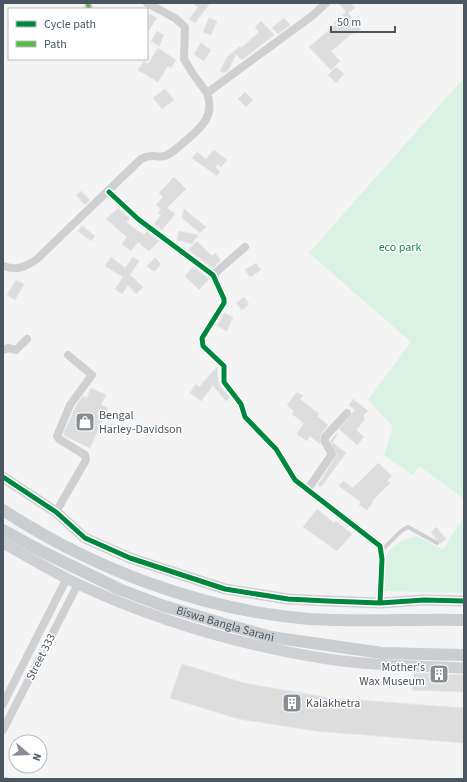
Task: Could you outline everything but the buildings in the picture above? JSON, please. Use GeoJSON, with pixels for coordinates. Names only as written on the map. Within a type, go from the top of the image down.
{"type":"FeatureCollection","features":[{"type":"Feature","properties":{"kind":"main road","name":"Biswa Bangla Sarani"},"geometry":{"type":"LineString","coordinates":[[3,510],[22,523],[99,563],[135,578],[223,606],[263,614],[310,619],[464,620]]}},
{"type":"Feature","properties":{"kind":"main road","name":"Biswa Bangla Sarani"},"geometry":{"type":"LineString","coordinates":[[3,530],[41,551],[119,589],[162,605],[271,637],[382,653],[464,655]]}},
{"type":"Feature","properties":{"kind":"street"},"geometry":{"type":"LineString","coordinates":[[3,266],[16,269],[22,268],[37,259],[87,210],[109,192],[141,159],[148,155],[165,156],[171,153],[200,129],[210,111],[211,103],[207,93],[192,74],[184,59],[185,27],[175,18],[147,3]]}},
{"type":"Feature","properties":{"kind":"street"},"geometry":{"type":"LineString","coordinates":[[207,93],[307,20],[326,3]]}},
{"type":"Feature","properties":{"kind":"street"},"geometry":{"type":"LineString","coordinates":[[109,192],[138,219],[213,275],[224,299],[224,303],[202,338],[202,344],[224,366],[224,382],[241,404],[245,417],[276,449],[295,480],[380,546],[382,550],[380,603]]}},
{"type":"Feature","properties":{"kind":"street"},"geometry":{"type":"LineString","coordinates":[[213,275],[245,247]]}},
{"type":"Feature","properties":{"kind":"street"},"geometry":{"type":"LineString","coordinates":[[3,350],[8,348],[16,350],[27,339]]}},
{"type":"Feature","properties":{"kind":"street"},"geometry":{"type":"LineString","coordinates":[[56,512],[86,460],[85,454],[58,440],[57,436],[70,405],[92,375],[68,355]]}},
{"type":"Feature","properties":{"kind":"street"},"geometry":{"type":"LineString","coordinates":[[308,489],[332,454],[325,442],[325,436],[347,414]]}},
{"type":"Feature","properties":{"kind":"street"},"geometry":{"type":"LineString","coordinates":[[3,477],[56,512],[85,538],[130,558],[225,589],[288,599],[380,603],[424,600],[464,602]]}},
{"type":"Feature","properties":{"kind":"street"},"geometry":{"type":"LineString","coordinates":[[3,543],[78,584],[177,623],[276,649],[335,660],[464,668]]}},
{"type":"Feature","properties":{"kind":"street","name":"Street 333"},"geometry":{"type":"LineString","coordinates":[[3,704],[67,578]]}},
{"type":"Feature","properties":{"kind":"street","name":"Street 333"},"geometry":{"type":"LineString","coordinates":[[3,730],[78,584]]}},
{"type":"Feature","properties":{"kind":"lane"},"geometry":{"type":"LineString","coordinates":[[382,550],[401,531],[408,527],[437,543]]}},
{"type":"Feature","properties":{"kind":"green space","name":"eco park"},"geometry":{"type":"Polygon","coordinates":[[[464,78],[464,499],[419,466],[413,475],[384,455],[393,427],[368,400],[411,342],[309,253],[464,78]]]}},
{"type":"Feature","properties":{"kind":"green space"},"geometry":{"type":"Polygon","coordinates":[[[464,516],[464,593],[384,591],[385,563],[387,556],[397,544],[416,536],[443,550],[464,516]]]}},
{"type":"Feature","properties":{"kind":"marked path"},"geometry":{"type":"LineString","coordinates":[[88,3],[89,8]]}},
{"type":"Feature","properties":{"kind":"cycle path"},"geometry":{"type":"LineString","coordinates":[[109,192],[138,219],[213,275],[224,299],[224,303],[202,338],[203,346],[224,366],[224,382],[241,404],[245,417],[276,449],[295,480],[380,546],[382,559],[380,603]]}},
{"type":"Feature","properties":{"kind":"cycle path"},"geometry":{"type":"LineString","coordinates":[[3,477],[56,512],[85,538],[130,558],[225,589],[288,599],[327,601],[380,603],[424,600],[464,601]]}},
{"type":"Feature","properties":{"kind":"place","name":"Bengal Harley-Davidson"},"geometry":{"type":"Point","coordinates":[85,422]}},
{"type":"Feature","properties":{"kind":"place","name":"Mother's Wax Museum"},"geometry":{"type":"Point","coordinates":[439,674]}},
{"type":"Feature","properties":{"kind":"place","name":"Kalakhetra"},"geometry":{"type":"Point","coordinates":[292,703]}}]}
